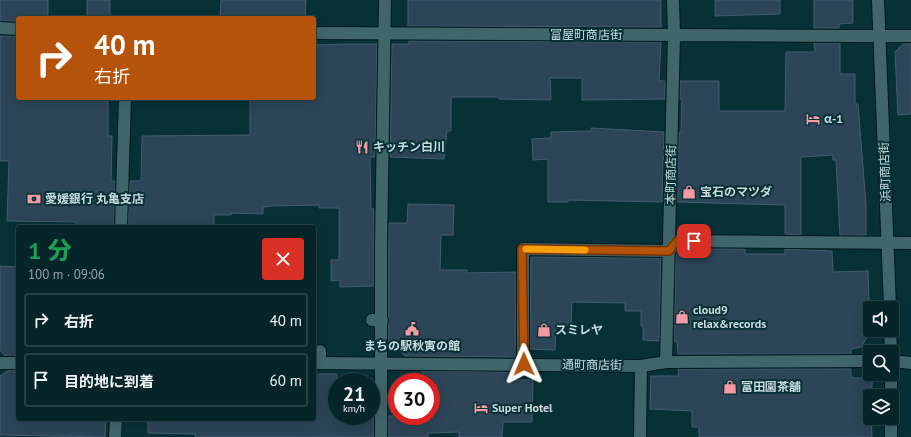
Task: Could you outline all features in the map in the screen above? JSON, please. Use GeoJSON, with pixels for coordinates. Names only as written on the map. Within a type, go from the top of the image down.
{"type":"FeatureCollection","features":[{"type":"Feature","properties":{"kind":"street"},"geometry":{"type":"LineString","coordinates":[[382,437],[383,363],[377,321],[381,245],[385,0]]}},
{"type":"Feature","properties":{"kind":"street","name":"本町商店街"},"geometry":{"type":"LineString","coordinates":[[666,362],[674,35],[673,0]]}},
{"type":"Feature","properties":{"kind":"street","name":"浜町商店街"},"geometry":{"type":"LineString","coordinates":[[878,0],[890,301]]}},
{"type":"Feature","properties":{"kind":"street"},"geometry":{"type":"LineString","coordinates":[[0,28],[16,29]]}},
{"type":"Feature","properties":{"kind":"street","name":"富屋町商店街"},"geometry":{"type":"LineString","coordinates":[[316,33],[911,36]]}},
{"type":"Feature","properties":{"kind":"street"},"geometry":{"type":"LineString","coordinates":[[121,225],[125,100]]}},
{"type":"Feature","properties":{"kind":"street"},"geometry":{"type":"LineString","coordinates":[[524,364],[522,249],[669,251],[678,240],[911,243]]}},
{"type":"Feature","properties":{"kind":"street","name":"通町商店街"},"geometry":{"type":"LineString","coordinates":[[318,359],[383,363],[641,366],[666,362],[863,361]]}},
{"type":"Feature","properties":{"kind":"street"},"geometry":{"type":"LineString","coordinates":[[899,362],[911,363]]}},
{"type":"Feature","properties":{"kind":"street"},"geometry":{"type":"LineString","coordinates":[[0,363],[16,363]]}},
{"type":"Feature","properties":{"kind":"street"},"geometry":{"type":"LineString","coordinates":[[640,437],[641,366]]}},
{"type":"Feature","properties":{"kind":"street"},"geometry":{"type":"LineString","coordinates":[[115,437],[116,421]]}},
{"type":"Feature","properties":{"kind":"street"},"geometry":{"type":"LineString","coordinates":[[891,425],[891,437]]}},
{"type":"Feature","properties":{"kind":"building"},"geometry":{"type":"Polygon","coordinates":[[[0,0],[48,0],[48,16],[16,16],[16,21],[0,21],[0,0]]]}},
{"type":"Feature","properties":{"kind":"building"},"geometry":{"type":"Polygon","coordinates":[[[87,0],[110,0],[110,16],[87,16],[87,0]]]}},
{"type":"Feature","properties":{"kind":"building"},"geometry":{"type":"Polygon","coordinates":[[[221,0],[306,0],[305,16],[220,16],[221,0]]]}},
{"type":"Feature","properties":{"kind":"building"},"geometry":{"type":"Polygon","coordinates":[[[408,0],[661,0],[661,27],[408,26],[408,0]]]}},
{"type":"Feature","properties":{"kind":"building"},"geometry":{"type":"Polygon","coordinates":[[[715,0],[780,0],[780,14],[715,16],[715,0]]]}},
{"type":"Feature","properties":{"kind":"building"},"geometry":{"type":"Polygon","coordinates":[[[814,0],[853,0],[853,23],[839,24],[839,28],[814,28],[814,0]]]}},
{"type":"Feature","properties":{"kind":"building"},"geometry":{"type":"Polygon","coordinates":[[[0,36],[16,36],[16,100],[108,100],[108,136],[112,136],[111,181],[115,181],[114,225],[76,225],[76,222],[7,221],[9,161],[0,161],[0,36]]]}},
{"type":"Feature","properties":{"kind":"building"},"geometry":{"type":"Polygon","coordinates":[[[409,41],[661,42],[659,81],[665,81],[665,99],[582,100],[582,78],[550,78],[551,100],[499,99],[499,97],[451,97],[451,131],[447,131],[444,159],[390,157],[392,44],[409,44],[409,41]]]}},
{"type":"Feature","properties":{"kind":"building"},"geometry":{"type":"Polygon","coordinates":[[[814,43],[840,43],[840,74],[855,74],[855,104],[858,104],[866,205],[866,235],[840,235],[836,160],[833,160],[833,155],[801,157],[801,235],[785,234],[785,205],[677,202],[679,132],[681,133],[682,99],[680,99],[680,81],[719,81],[719,111],[785,111],[786,52],[815,52],[814,43]]]}},
{"type":"Feature","properties":{"kind":"building"},"geometry":{"type":"Polygon","coordinates":[[[377,44],[375,157],[371,157],[370,159],[371,209],[374,209],[374,286],[340,287],[340,280],[331,281],[331,260],[339,260],[339,208],[319,208],[319,205],[271,206],[263,207],[263,214],[231,213],[231,215],[214,215],[214,225],[128,225],[130,181],[141,181],[142,136],[250,135],[250,100],[316,100],[316,45],[377,44]]]}},
{"type":"Feature","properties":{"kind":"building"},"geometry":{"type":"Polygon","coordinates":[[[903,44],[911,44],[911,114],[898,115],[895,52],[903,44]]]}},
{"type":"Feature","properties":{"kind":"building"},"geometry":{"type":"Polygon","coordinates":[[[591,128],[664,132],[662,202],[568,200],[568,202],[548,202],[548,159],[533,160],[532,139],[551,138],[551,132],[591,131],[591,128]]]}},
{"type":"Feature","properties":{"kind":"building"},"geometry":{"type":"Polygon","coordinates":[[[408,204],[454,205],[453,235],[441,235],[440,270],[467,270],[467,273],[516,272],[515,357],[405,356],[388,341],[389,223],[407,223],[408,204]]]}},
{"type":"Feature","properties":{"kind":"building"},"geometry":{"type":"Polygon","coordinates":[[[681,249],[745,249],[745,254],[785,254],[785,249],[832,251],[833,272],[868,271],[869,301],[863,301],[863,337],[867,337],[861,347],[851,349],[851,354],[678,354],[677,341],[674,341],[676,254],[681,249]]]}},
{"type":"Feature","properties":{"kind":"building"},"geometry":{"type":"Polygon","coordinates":[[[531,257],[661,258],[659,341],[643,340],[641,311],[625,311],[625,303],[572,302],[571,325],[556,326],[555,350],[530,349],[531,257]]]}},
{"type":"Feature","properties":{"kind":"building"},"geometry":{"type":"Polygon","coordinates":[[[0,266],[16,267],[16,356],[5,356],[0,350],[0,266]]]}},
{"type":"Feature","properties":{"kind":"building"},"geometry":{"type":"Polygon","coordinates":[[[678,369],[851,369],[851,376],[853,378],[863,378],[863,381],[872,381],[872,389],[863,389],[863,425],[871,425],[872,437],[699,437],[699,427],[692,427],[692,411],[650,409],[651,376],[679,376],[678,369]]]}},
{"type":"Feature","properties":{"kind":"building"},"geometry":{"type":"Polygon","coordinates":[[[9,370],[15,370],[16,421],[106,421],[105,437],[0,435],[0,376],[9,370]]]}},
{"type":"Feature","properties":{"kind":"building"},"geometry":{"type":"Polygon","coordinates":[[[421,371],[515,372],[515,380],[533,380],[532,422],[503,422],[502,437],[459,437],[459,432],[428,433],[428,437],[388,437],[388,425],[440,425],[440,373],[423,373],[421,371]]]}},
{"type":"Feature","properties":{"kind":"building"},"geometry":{"type":"Polygon","coordinates":[[[316,374],[328,374],[328,425],[374,425],[374,437],[195,437],[195,434],[148,433],[148,421],[316,421],[316,374]]]}},
{"type":"Feature","properties":{"kind":"slow traffic"},"geometry":{"type":"LineString","coordinates":[[526,249],[585,250]]}},
{"type":"Feature","properties":{"kind":"place","name":"α-1"},"geometry":{"type":"Point","coordinates":[813,119]}},
{"type":"Feature","properties":{"kind":"place","name":"キッチン白川"},"geometry":{"type":"Point","coordinates":[362,147]}},
{"type":"Feature","properties":{"kind":"place","name":"宝石のマツダ"},"geometry":{"type":"Point","coordinates":[689,192]}},
{"type":"Feature","properties":{"kind":"place","name":"愛媛銀行 丸亀支店"},"geometry":{"type":"Point","coordinates":[34,199]}},
{"type":"Feature","properties":{"kind":"place","name":"cloud9 relax&records"},"geometry":{"type":"Point","coordinates":[682,317]}},
{"type":"Feature","properties":{"kind":"place","name":"まちの駅秋寅の館"},"geometry":{"type":"Point","coordinates":[412,329]}},
{"type":"Feature","properties":{"kind":"place","name":"スミレヤ"},"geometry":{"type":"Point","coordinates":[544,330]}},
{"type":"Feature","properties":{"kind":"place","name":"富田園茶舗"},"geometry":{"type":"Point","coordinates":[730,387]}},
{"type":"Feature","properties":{"kind":"place","name":"Super Hotel"},"geometry":{"type":"Point","coordinates":[481,408]}},
{"type":"Feature","properties":{"kind":"route"},"geometry":{"type":"LineString","coordinates":[[524,364],[522,249],[669,251],[678,240],[694,241]]}}]}
